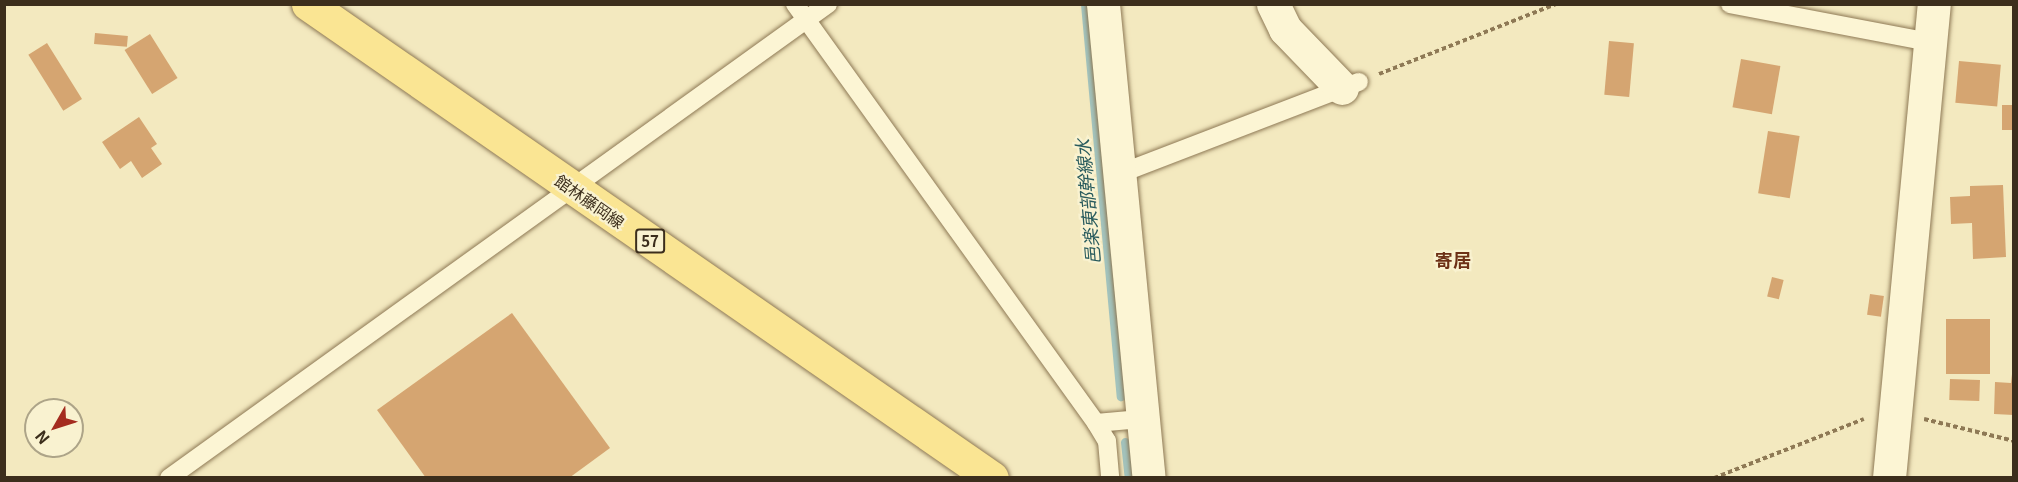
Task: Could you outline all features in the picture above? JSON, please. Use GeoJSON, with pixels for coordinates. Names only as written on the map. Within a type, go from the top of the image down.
{"type":"FeatureCollection","features":[{"type":"Feature","properties":{"kind":"main road","name":"館林藤岡線"},"geometry":{"type":"LineString","coordinates":[[308,4],[992,477]]}},
{"type":"Feature","properties":{"kind":"street"},"geometry":{"type":"LineString","coordinates":[[1103,4],[1141,419],[1149,477]]}},
{"type":"Feature","properties":{"kind":"street"},"geometry":{"type":"LineString","coordinates":[[1273,4],[1285,29],[1350,85]]}},
{"type":"Feature","properties":{"kind":"street"},"geometry":{"type":"LineString","coordinates":[[1889,477],[1934,4]]}},
{"type":"Feature","properties":{"kind":"lane"},"geometry":{"type":"LineString","coordinates":[[795,4],[1096,423],[1107,441],[1110,477]]}},
{"type":"Feature","properties":{"kind":"lane"},"geometry":{"type":"LineString","coordinates":[[169,477],[828,4]]}},
{"type":"Feature","properties":{"kind":"lane"},"geometry":{"type":"LineString","coordinates":[[1730,4],[1930,42]]}},
{"type":"Feature","properties":{"kind":"lane"},"geometry":{"type":"LineString","coordinates":[[1119,174],[1350,85]]}},
{"type":"Feature","properties":{"kind":"lane"},"geometry":{"type":"LineString","coordinates":[[1096,423],[1141,419]]}},
{"type":"Feature","properties":{"kind":"path"},"geometry":{"type":"LineString","coordinates":[[1350,85],[1556,4]]}},
{"type":"Feature","properties":{"kind":"building"},"geometry":{"type":"Polygon","coordinates":[[[95,33],[128,36],[127,47],[94,44],[95,33]]]}},
{"type":"Feature","properties":{"kind":"building"},"geometry":{"type":"Polygon","coordinates":[[[150,34],[178,78],[152,94],[125,50],[150,34]]]}},
{"type":"Feature","properties":{"kind":"building"},"geometry":{"type":"Polygon","coordinates":[[[1609,41],[1634,43],[1629,97],[1604,95],[1609,41]]]}},
{"type":"Feature","properties":{"kind":"building"},"geometry":{"type":"Polygon","coordinates":[[[47,43],[82,99],[63,111],[28,55],[47,43]]]}},
{"type":"Feature","properties":{"kind":"building"},"geometry":{"type":"Polygon","coordinates":[[[1741,59],[1780,66],[1772,114],[1732,107],[1741,59]]]}},
{"type":"Feature","properties":{"kind":"building"},"geometry":{"type":"Polygon","coordinates":[[[1959,61],[2001,65],[1997,107],[1955,103],[1959,61]]]}},
{"type":"Feature","properties":{"kind":"building"},"geometry":{"type":"Polygon","coordinates":[[[2002,105],[2014,105],[2014,130],[2002,130],[2002,105]]]}},
{"type":"Feature","properties":{"kind":"building"},"geometry":{"type":"Polygon","coordinates":[[[139,117],[157,144],[151,148],[162,164],[142,178],[131,161],[120,169],[102,142],[139,117]]]}},
{"type":"Feature","properties":{"kind":"building"},"geometry":{"type":"Polygon","coordinates":[[[1768,131],[1800,136],[1790,198],[1758,193],[1768,131]]]}},
{"type":"Feature","properties":{"kind":"building"},"geometry":{"type":"Polygon","coordinates":[[[2003,185],[2006,257],[1973,259],[1972,223],[1951,224],[1950,197],[1970,196],[1970,186],[2003,185]]]}},
{"type":"Feature","properties":{"kind":"building"},"geometry":{"type":"Polygon","coordinates":[[[1772,277],[1784,280],[1779,299],[1767,296],[1772,277]]]}},
{"type":"Feature","properties":{"kind":"building"},"geometry":{"type":"Polygon","coordinates":[[[1870,294],[1884,296],[1881,317],[1867,315],[1870,294]]]}},
{"type":"Feature","properties":{"kind":"building"},"geometry":{"type":"Polygon","coordinates":[[[512,313],[610,448],[569,478],[426,478],[377,410],[512,313]]]}},
{"type":"Feature","properties":{"kind":"building"},"geometry":{"type":"Polygon","coordinates":[[[1946,319],[1990,319],[1990,374],[1946,374],[1946,319]]]}},
{"type":"Feature","properties":{"kind":"building"},"geometry":{"type":"Polygon","coordinates":[[[2012,374],[2014,415],[1994,414],[1995,382],[2011,383],[2012,374]]]}},
{"type":"Feature","properties":{"kind":"building"},"geometry":{"type":"Polygon","coordinates":[[[1950,379],[1980,380],[1979,401],[1949,400],[1950,379]]]}},
{"type":"Feature","properties":{"kind":"waterway","name":"邑楽東部幹線水"},"geometry":{"type":"LineString","coordinates":[[1085,4],[1121,396]]}},
{"type":"Feature","properties":{"kind":"waterway","name":"邑楽東部幹線水"},"geometry":{"type":"LineString","coordinates":[[1125,442],[1129,478]]}},
{"type":"Feature","properties":{"kind":"district","name":"寄居"},"geometry":{"type":"Point","coordinates":[1453,259]}}]}
